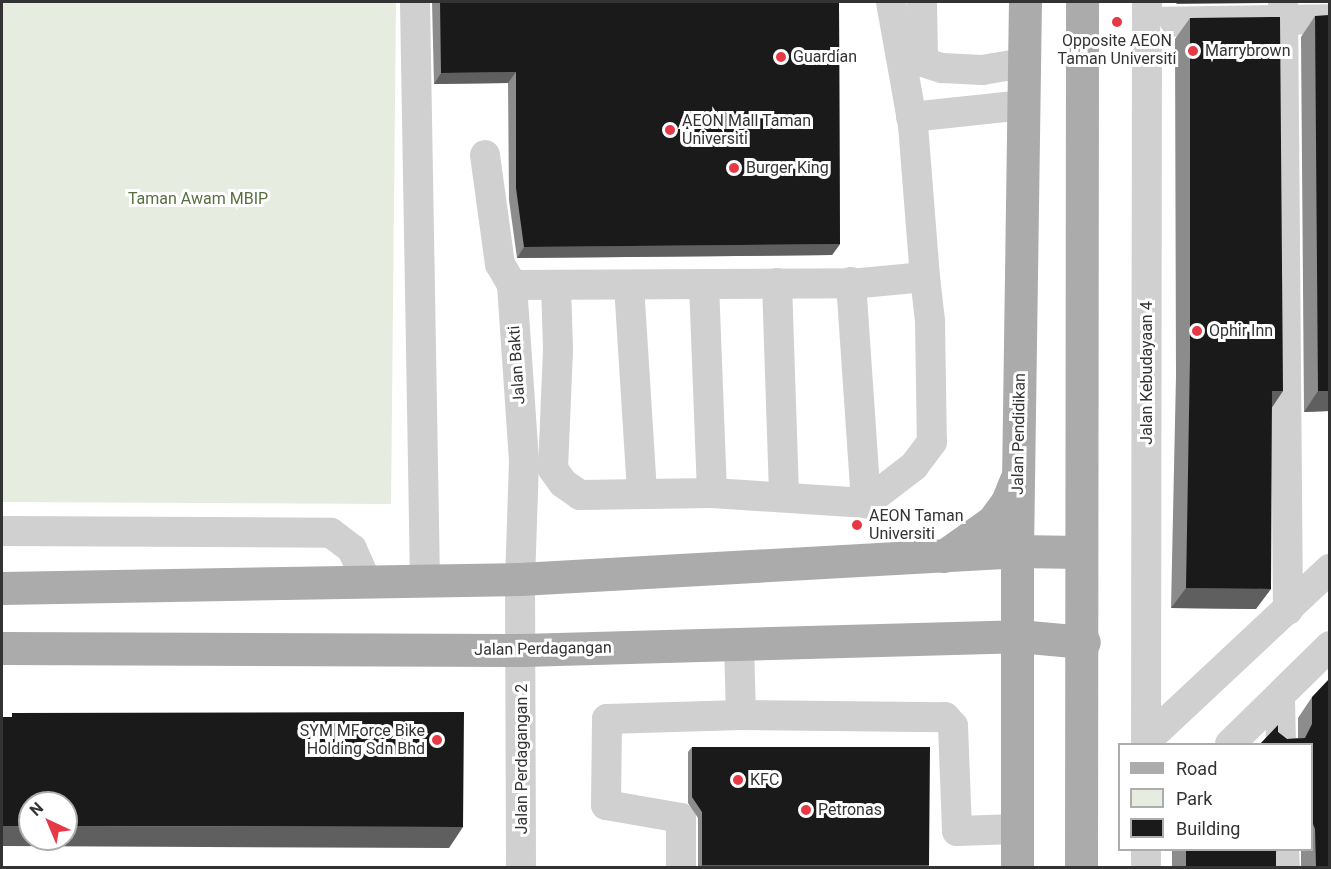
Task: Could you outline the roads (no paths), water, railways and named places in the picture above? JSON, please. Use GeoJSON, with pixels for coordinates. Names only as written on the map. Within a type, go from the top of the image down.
{"type":"FeatureCollection","features":[{"type":"Feature","properties":{"kind":"main road","name":"Jalan Pendidikan"},"geometry":{"type":"LineString","coordinates":[[1017,867],[1017,551],[1025,2]]}},
{"type":"Feature","properties":{"kind":"main road"},"geometry":{"type":"LineString","coordinates":[[1081,867],[1084,642],[1081,552],[1083,2]]}},
{"type":"Feature","properties":{"kind":"main road"},"geometry":{"type":"LineString","coordinates":[[1081,99],[1101,278],[1105,770],[1095,867]]}},
{"type":"Feature","properties":{"kind":"main road"},"geometry":{"type":"LineString","coordinates":[[943,557],[993,522],[1007,502],[1018,474]]}},
{"type":"Feature","properties":{"kind":"main road"},"geometry":{"type":"LineString","coordinates":[[2,588],[520,579],[943,557],[1017,551],[1081,552]]}},
{"type":"Feature","properties":{"kind":"main road","name":"Jalan Perdagangan"},"geometry":{"type":"LineString","coordinates":[[2,648],[522,650],[1018,636],[1084,642]]}},
{"type":"Feature","properties":{"kind":"main road"},"geometry":{"type":"LineString","coordinates":[[916,640],[974,647],[990,656],[1002,673],[1018,759]]}},
{"type":"Feature","properties":{"kind":"street"},"geometry":{"type":"LineString","coordinates":[[415,2],[425,581]]}},
{"type":"Feature","properties":{"kind":"street"},"geometry":{"type":"LineString","coordinates":[[556,285],[558,349],[553,469],[580,495],[712,493],[866,503],[914,466],[932,442],[930,321],[911,117],[891,2]]}},
{"type":"Feature","properties":{"kind":"street"},"geometry":{"type":"LineString","coordinates":[[922,2],[923,62],[942,68],[982,70],[1024,63]]}},
{"type":"Feature","properties":{"kind":"street"},"geometry":{"type":"LineString","coordinates":[[1147,12],[1283,11],[1329,19]]}},
{"type":"Feature","properties":{"kind":"street"},"geometry":{"type":"LineString","coordinates":[[1283,11],[1288,610]]}},
{"type":"Feature","properties":{"kind":"street","name":"Jalan Kebudayaan 4"},"geometry":{"type":"LineString","coordinates":[[1146,743],[1147,12]]}},
{"type":"Feature","properties":{"kind":"street"},"geometry":{"type":"LineString","coordinates":[[911,117],[1024,105]]}},
{"type":"Feature","properties":{"kind":"street","name":"Jalan Bakti"},"geometry":{"type":"LineString","coordinates":[[485,155],[500,264],[512,285],[524,461],[520,579]]}},
{"type":"Feature","properties":{"kind":"street"},"geometry":{"type":"LineString","coordinates":[[512,285],[851,282],[925,277]]}},
{"type":"Feature","properties":{"kind":"street"},"geometry":{"type":"LineString","coordinates":[[851,282],[866,503]]}},
{"type":"Feature","properties":{"kind":"street"},"geometry":{"type":"LineString","coordinates":[[777,283],[784,497]]}},
{"type":"Feature","properties":{"kind":"street"},"geometry":{"type":"LineString","coordinates":[[705,284],[712,493]]}},
{"type":"Feature","properties":{"kind":"street"},"geometry":{"type":"LineString","coordinates":[[629,285],[642,494]]}},
{"type":"Feature","properties":{"kind":"street"},"geometry":{"type":"LineString","coordinates":[[2,531],[331,533],[352,549],[367,582]]}},
{"type":"Feature","properties":{"kind":"street"},"geometry":{"type":"LineString","coordinates":[[1146,743],[1329,569]]}},
{"type":"Feature","properties":{"kind":"street","name":"Jalan Perdagangan 2"},"geometry":{"type":"LineString","coordinates":[[520,579],[521,867]]}},
{"type":"Feature","properties":{"kind":"street"},"geometry":{"type":"LineString","coordinates":[[739,644],[741,715]]}},
{"type":"Feature","properties":{"kind":"street"},"geometry":{"type":"LineString","coordinates":[[1231,743],[1280,698],[1329,646]]}},
{"type":"Feature","properties":{"kind":"street"},"geometry":{"type":"LineString","coordinates":[[1280,698],[1281,743]]}},
{"type":"Feature","properties":{"kind":"street"},"geometry":{"type":"LineString","coordinates":[[681,867],[681,818],[606,805],[607,719],[741,715],[945,717],[952,726],[957,831],[1017,829]]}},
{"type":"Feature","properties":{"kind":"street"},"geometry":{"type":"LineString","coordinates":[[1146,851],[1146,867]]}},
{"type":"Feature","properties":{"kind":"street"},"geometry":{"type":"LineString","coordinates":[[1284,851],[1285,867]]}},
{"type":"Feature","properties":{"kind":"place","name":"Opposite AEON Taman Universiti"},"geometry":{"type":"Point","coordinates":[1117,22]}},
{"type":"Feature","properties":{"kind":"place","name":"Marrybrown"},"geometry":{"type":"Point","coordinates":[1193,51]}},
{"type":"Feature","properties":{"kind":"place","name":"Guardian"},"geometry":{"type":"Point","coordinates":[781,57]}},
{"type":"Feature","properties":{"kind":"place","name":"AEON Mall Taman Universiti"},"geometry":{"type":"Point","coordinates":[670,130]}},
{"type":"Feature","properties":{"kind":"place","name":"Burger King"},"geometry":{"type":"Point","coordinates":[734,168]}},
{"type":"Feature","properties":{"kind":"place","name":"Ophir Inn"},"geometry":{"type":"Point","coordinates":[1197,331]}},
{"type":"Feature","properties":{"kind":"place","name":"AEON Taman Universiti"},"geometry":{"type":"Point","coordinates":[857,525]}},
{"type":"Feature","properties":{"kind":"place","name":"SYM MForce Bike Holding Sdn Bhd"},"geometry":{"type":"Point","coordinates":[437,740]}},
{"type":"Feature","properties":{"kind":"place","name":"KFC"},"geometry":{"type":"Point","coordinates":[738,780]}},
{"type":"Feature","properties":{"kind":"place","name":"Petronas"},"geometry":{"type":"Point","coordinates":[806,810]}},
{"type":"Feature","properties":{"kind":"park label","name":"Taman Awam MBIP"},"geometry":{"type":"Point","coordinates":[198,199]}}]}
